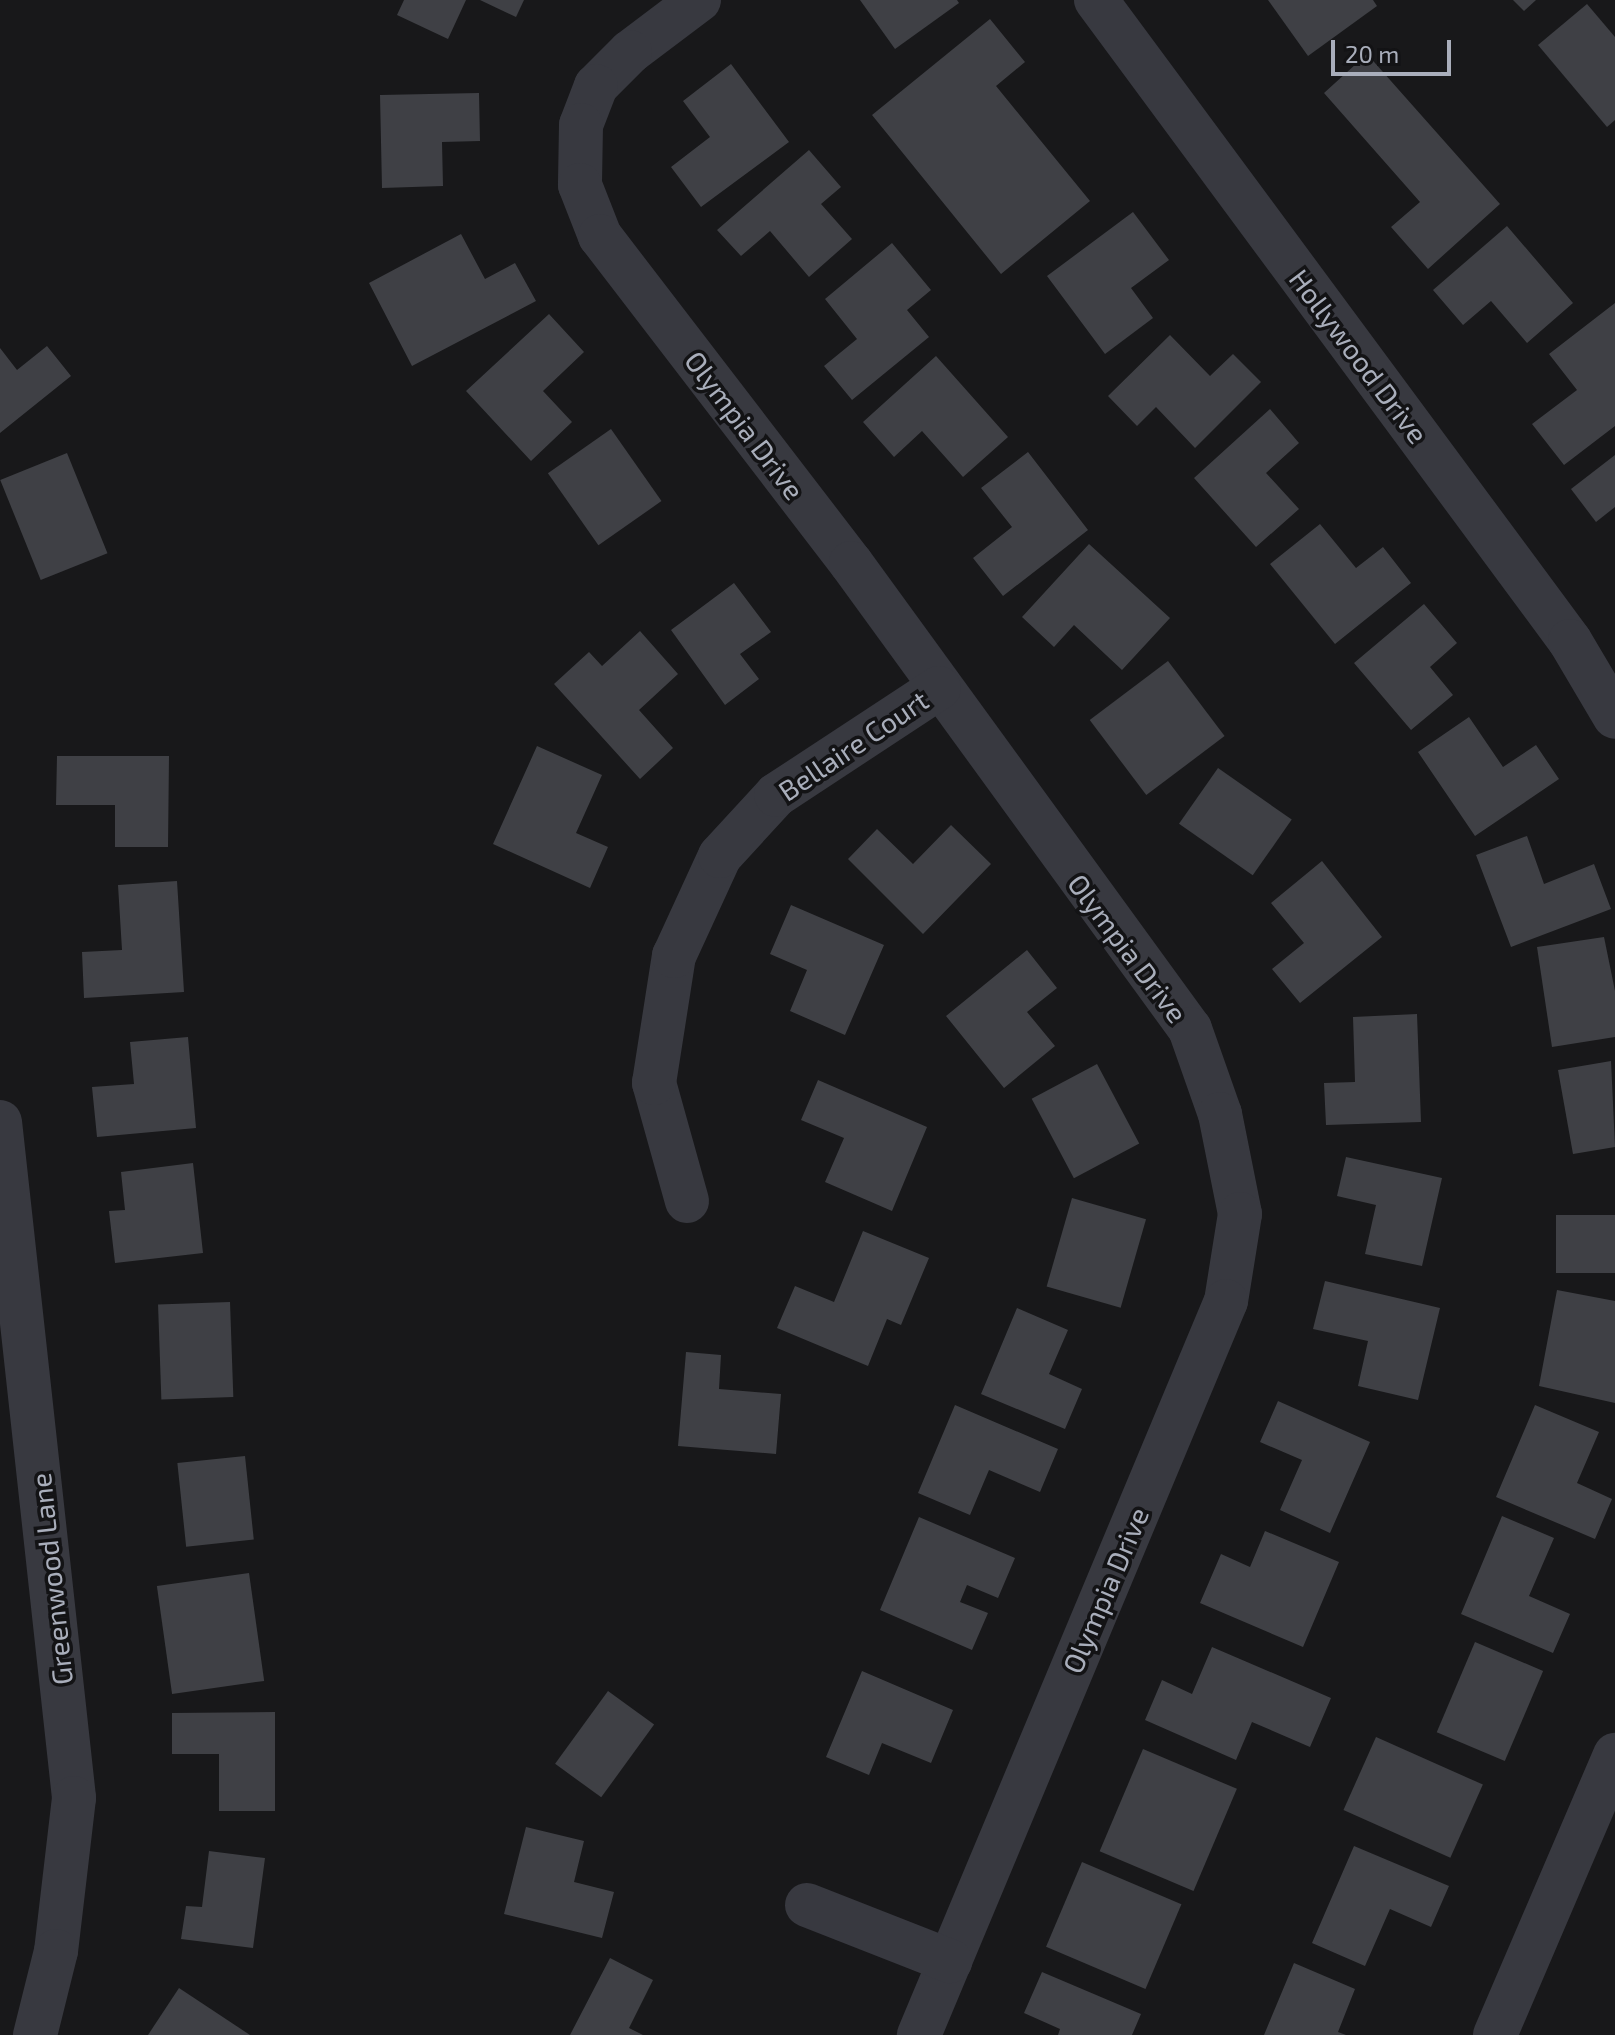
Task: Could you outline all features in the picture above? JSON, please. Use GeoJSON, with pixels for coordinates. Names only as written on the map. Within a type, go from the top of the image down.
{"type":"FeatureCollection","features":[{"type":"Feature","properties":{"kind":"street","name":"Olympia Drive"},"geometry":{"type":"LineString","coordinates":[[699,0],[630,52],[596,86],[581,125],[580,185],[600,236],[851,563],[1190,1029],[1220,1114],[1240,1214],[1226,1301],[919,2035]]}},
{"type":"Feature","properties":{"kind":"street","name":"Hollywood Drive"},"geometry":{"type":"LineString","coordinates":[[1096,0],[1570,641],[1615,717]]}},
{"type":"Feature","properties":{"kind":"street","name":"Bellaire Court"},"geometry":{"type":"LineString","coordinates":[[687,1201],[654,1083],[674,956],[720,856],[776,795],[939,688]]}},
{"type":"Feature","properties":{"kind":"street","name":"Greenwood Lane"},"geometry":{"type":"LineString","coordinates":[[0,1122],[74,1798],[56,1951],[35,2035]]}},
{"type":"Feature","properties":{"kind":"street"},"geometry":{"type":"LineString","coordinates":[[1495,2035],[1615,1755]]}},
{"type":"Feature","properties":{"kind":"street"},"geometry":{"type":"LineString","coordinates":[[807,1905],[950,1961]]}},
{"type":"Feature","properties":{"kind":"building"},"geometry":{"type":"Polygon","coordinates":[[[404,0],[466,0],[448,39],[397,15],[404,0]]]}},
{"type":"Feature","properties":{"kind":"building"},"geometry":{"type":"Polygon","coordinates":[[[480,0],[524,0],[516,17],[480,0]]]}},
{"type":"Feature","properties":{"kind":"building"},"geometry":{"type":"Polygon","coordinates":[[[860,0],[957,0],[959,3],[895,49],[860,0]]]}},
{"type":"Feature","properties":{"kind":"building"},"geometry":{"type":"Polygon","coordinates":[[[1268,0],[1373,0],[1377,6],[1308,56],[1268,0]]]}},
{"type":"Feature","properties":{"kind":"building"},"geometry":{"type":"Polygon","coordinates":[[[1513,0],[1536,0],[1524,11],[1513,0]]]}},
{"type":"Feature","properties":{"kind":"building"},"geometry":{"type":"Polygon","coordinates":[[[1587,4],[1615,37],[1615,120],[1607,127],[1538,45],[1587,4]]]}},
{"type":"Feature","properties":{"kind":"building"},"geometry":{"type":"Polygon","coordinates":[[[990,19],[1025,62],[996,86],[1090,201],[1001,274],[872,115],[990,19]]]}},
{"type":"Feature","properties":{"kind":"building"},"geometry":{"type":"Polygon","coordinates":[[[1367,54],[1500,204],[1428,269],[1391,227],[1420,202],[1324,93],[1367,54]]]}},
{"type":"Feature","properties":{"kind":"building"},"geometry":{"type":"Polygon","coordinates":[[[731,64],[789,142],[701,207],[671,167],[710,137],[683,101],[731,64]]]}},
{"type":"Feature","properties":{"kind":"building"},"geometry":{"type":"Polygon","coordinates":[[[479,93],[480,141],[442,142],[443,186],[382,188],[380,95],[479,93]]]}},
{"type":"Feature","properties":{"kind":"building"},"geometry":{"type":"Polygon","coordinates":[[[809,150],[841,187],[821,204],[852,239],[809,277],[770,231],[741,256],[717,230],[809,150]]]}},
{"type":"Feature","properties":{"kind":"building"},"geometry":{"type":"Polygon","coordinates":[[[1133,212],[1169,260],[1131,288],[1153,318],[1105,354],[1047,276],[1133,212]]]}},
{"type":"Feature","properties":{"kind":"building"},"geometry":{"type":"Polygon","coordinates":[[[1507,226],[1573,303],[1527,343],[1491,301],[1463,325],[1433,290],[1507,226]]]}},
{"type":"Feature","properties":{"kind":"building"},"geometry":{"type":"Polygon","coordinates":[[[461,234],[485,279],[515,263],[536,301],[412,366],[369,283],[461,234]]]}},
{"type":"Feature","properties":{"kind":"building"},"geometry":{"type":"Polygon","coordinates":[[[892,243],[931,290],[907,310],[929,337],[852,400],[824,366],[857,339],[825,299],[892,243]]]}},
{"type":"Feature","properties":{"kind":"building"},"geometry":{"type":"Polygon","coordinates":[[[1615,303],[1615,426],[1564,465],[1532,424],[1577,390],[1549,354],[1615,303]]]}},
{"type":"Feature","properties":{"kind":"building"},"geometry":{"type":"Polygon","coordinates":[[[549,314],[584,352],[543,391],[572,422],[531,461],[466,391],[549,314]]]}},
{"type":"Feature","properties":{"kind":"building"},"geometry":{"type":"Polygon","coordinates":[[[1170,335],[1210,376],[1233,354],[1261,382],[1195,448],[1156,407],[1137,426],[1108,396],[1170,335]]]}},
{"type":"Feature","properties":{"kind":"building"},"geometry":{"type":"Polygon","coordinates":[[[47,346],[71,376],[0,433],[0,348],[17,370],[47,346]]]}},
{"type":"Feature","properties":{"kind":"building"},"geometry":{"type":"Polygon","coordinates":[[[936,356],[1008,437],[963,477],[922,431],[894,457],[863,422],[936,356]]]}},
{"type":"Feature","properties":{"kind":"building"},"geometry":{"type":"Polygon","coordinates":[[[1270,409],[1299,443],[1266,473],[1299,509],[1256,547],[1194,478],[1270,409]]]}},
{"type":"Feature","properties":{"kind":"building"},"geometry":{"type":"Polygon","coordinates":[[[611,429],[661,501],[598,545],[548,473],[611,429]]]}},
{"type":"Feature","properties":{"kind":"building"},"geometry":{"type":"Polygon","coordinates":[[[1028,452],[1088,530],[1003,596],[973,558],[1012,527],[981,488],[1028,452]]]}},
{"type":"Feature","properties":{"kind":"building"},"geometry":{"type":"Polygon","coordinates":[[[67,453],[107,553],[41,580],[0,480],[67,453]]]}},
{"type":"Feature","properties":{"kind":"building"},"geometry":{"type":"Polygon","coordinates":[[[1615,455],[1615,507],[1596,522],[1571,489],[1615,455]]]}},
{"type":"Feature","properties":{"kind":"building"},"geometry":{"type":"Polygon","coordinates":[[[1320,524],[1356,568],[1383,547],[1411,583],[1335,644],[1270,564],[1320,524]]]}},
{"type":"Feature","properties":{"kind":"building"},"geometry":{"type":"Polygon","coordinates":[[[1089,544],[1170,618],[1122,670],[1074,625],[1054,647],[1022,617],[1089,544]]]}},
{"type":"Feature","properties":{"kind":"building"},"geometry":{"type":"Polygon","coordinates":[[[734,583],[771,632],[740,654],[759,679],[725,705],[671,630],[734,583]]]}},
{"type":"Feature","properties":{"kind":"building"},"geometry":{"type":"Polygon","coordinates":[[[1424,604],[1457,643],[1430,667],[1453,695],[1411,730],[1354,663],[1424,604]]]}},
{"type":"Feature","properties":{"kind":"building"},"geometry":{"type":"Polygon","coordinates":[[[640,631],[678,674],[639,710],[673,748],[640,779],[554,684],[589,652],[602,666],[640,631]]]}},
{"type":"Feature","properties":{"kind":"building"},"geometry":{"type":"Polygon","coordinates":[[[1168,661],[1225,736],[1146,795],[1090,720],[1168,661]]]}},
{"type":"Feature","properties":{"kind":"building"},"geometry":{"type":"Polygon","coordinates":[[[1469,717],[1503,767],[1536,745],[1559,779],[1475,836],[1418,752],[1469,717]]]}},
{"type":"Feature","properties":{"kind":"building"},"geometry":{"type":"Polygon","coordinates":[[[537,746],[602,775],[576,833],[608,847],[590,888],[493,844],[537,746]]]}},
{"type":"Feature","properties":{"kind":"building"},"geometry":{"type":"Polygon","coordinates":[[[57,756],[169,756],[168,847],[115,847],[115,805],[56,805],[57,756]]]}},
{"type":"Feature","properties":{"kind":"building"},"geometry":{"type":"Polygon","coordinates":[[[1218,768],[1292,820],[1253,875],[1179,824],[1218,768]]]}},
{"type":"Feature","properties":{"kind":"building"},"geometry":{"type":"Polygon","coordinates":[[[951,825],[991,864],[923,934],[848,859],[877,829],[913,864],[951,825]]]}},
{"type":"Feature","properties":{"kind":"building"},"geometry":{"type":"Polygon","coordinates":[[[1527,836],[1544,884],[1594,864],[1611,909],[1511,947],[1476,855],[1527,836]]]}},
{"type":"Feature","properties":{"kind":"building"},"geometry":{"type":"Polygon","coordinates":[[[1322,861],[1382,937],[1300,1003],[1272,969],[1304,943],[1271,903],[1322,861]]]}},
{"type":"Feature","properties":{"kind":"building"},"geometry":{"type":"Polygon","coordinates":[[[177,881],[184,992],[84,998],[82,952],[122,950],[118,885],[177,881]]]}},
{"type":"Feature","properties":{"kind":"building"},"geometry":{"type":"Polygon","coordinates":[[[791,905],[884,945],[845,1035],[790,1011],[807,970],[770,954],[791,905]]]}},
{"type":"Feature","properties":{"kind":"building"},"geometry":{"type":"Polygon","coordinates":[[[1604,937],[1615,991],[1615,1037],[1552,1047],[1537,947],[1604,937]]]}},
{"type":"Feature","properties":{"kind":"building"},"geometry":{"type":"Polygon","coordinates":[[[1027,950],[1057,988],[1027,1012],[1055,1046],[1004,1088],[946,1016],[1027,950]]]}},
{"type":"Feature","properties":{"kind":"building"},"geometry":{"type":"Polygon","coordinates":[[[1417,1014],[1421,1122],[1326,1125],[1324,1083],[1355,1082],[1353,1017],[1417,1014]]]}},
{"type":"Feature","properties":{"kind":"building"},"geometry":{"type":"Polygon","coordinates":[[[188,1037],[196,1128],[97,1137],[92,1087],[134,1084],[130,1042],[188,1037]]]}},
{"type":"Feature","properties":{"kind":"building"},"geometry":{"type":"Polygon","coordinates":[[[1611,1061],[1615,1147],[1573,1154],[1558,1070],[1611,1061]]]}},
{"type":"Feature","properties":{"kind":"building"},"geometry":{"type":"Polygon","coordinates":[[[1097,1064],[1139,1143],[1074,1178],[1032,1099],[1097,1064]]]}},
{"type":"Feature","properties":{"kind":"building"},"geometry":{"type":"Polygon","coordinates":[[[818,1080],[927,1127],[892,1211],[825,1182],[844,1138],[801,1120],[818,1080]]]}},
{"type":"Feature","properties":{"kind":"building"},"geometry":{"type":"Polygon","coordinates":[[[1346,1157],[1442,1178],[1422,1266],[1365,1254],[1376,1205],[1337,1196],[1346,1157]]]}},
{"type":"Feature","properties":{"kind":"building"},"geometry":{"type":"Polygon","coordinates":[[[193,1163],[203,1253],[115,1263],[109,1211],[125,1210],[121,1172],[193,1163]]]}},
{"type":"Feature","properties":{"kind":"building"},"geometry":{"type":"Polygon","coordinates":[[[1072,1198],[1146,1219],[1121,1308],[1047,1286],[1072,1198]]]}},
{"type":"Feature","properties":{"kind":"building"},"geometry":{"type":"Polygon","coordinates":[[[1556,1215],[1615,1215],[1615,1273],[1556,1273],[1556,1215]]]}},
{"type":"Feature","properties":{"kind":"building"},"geometry":{"type":"Polygon","coordinates":[[[863,1231],[929,1258],[901,1325],[887,1319],[868,1366],[777,1328],[795,1286],[834,1302],[863,1231]]]}},
{"type":"Feature","properties":{"kind":"building"},"geometry":{"type":"Polygon","coordinates":[[[1325,1281],[1440,1308],[1418,1400],[1358,1386],[1368,1341],[1313,1329],[1325,1281]]]}},
{"type":"Feature","properties":{"kind":"building"},"geometry":{"type":"Polygon","coordinates":[[[1557,1290],[1615,1301],[1615,1403],[1539,1386],[1557,1290]]]}},
{"type":"Feature","properties":{"kind":"building"},"geometry":{"type":"Polygon","coordinates":[[[230,1302],[233,1397],[161,1399],[158,1305],[230,1302]]]}},
{"type":"Feature","properties":{"kind":"building"},"geometry":{"type":"Polygon","coordinates":[[[1017,1308],[1068,1330],[1049,1374],[1082,1389],[1065,1429],[981,1394],[1017,1308]]]}},
{"type":"Feature","properties":{"kind":"building"},"geometry":{"type":"Polygon","coordinates":[[[686,1352],[721,1355],[719,1389],[781,1394],[776,1454],[678,1446],[686,1352]]]}},
{"type":"Feature","properties":{"kind":"building"},"geometry":{"type":"Polygon","coordinates":[[[1278,1401],[1370,1442],[1330,1533],[1280,1510],[1302,1460],[1260,1442],[1278,1401]]]}},
{"type":"Feature","properties":{"kind":"building"},"geometry":{"type":"Polygon","coordinates":[[[955,1405],[1058,1449],[1040,1492],[989,1470],[970,1515],[918,1493],[955,1405]]]}},
{"type":"Feature","properties":{"kind":"building"},"geometry":{"type":"Polygon","coordinates":[[[1535,1405],[1599,1432],[1577,1483],[1612,1499],[1595,1539],[1496,1497],[1535,1405]]]}},
{"type":"Feature","properties":{"kind":"building"},"geometry":{"type":"Polygon","coordinates":[[[245,1456],[254,1540],[186,1547],[177,1463],[245,1456]]]}},
{"type":"Feature","properties":{"kind":"building"},"geometry":{"type":"Polygon","coordinates":[[[1502,1516],[1554,1538],[1529,1596],[1570,1614],[1553,1653],[1461,1614],[1502,1516]]]}},
{"type":"Feature","properties":{"kind":"building"},"geometry":{"type":"Polygon","coordinates":[[[919,1517],[1015,1558],[998,1598],[967,1585],[960,1602],[988,1613],[972,1650],[880,1610],[919,1517]]]}},
{"type":"Feature","properties":{"kind":"building"},"geometry":{"type":"Polygon","coordinates":[[[1265,1531],[1339,1562],[1303,1647],[1200,1603],[1221,1554],[1250,1567],[1265,1531]]]}},
{"type":"Feature","properties":{"kind":"building"},"geometry":{"type":"Polygon","coordinates":[[[249,1573],[264,1681],[172,1694],[157,1586],[249,1573]]]}},
{"type":"Feature","properties":{"kind":"building"},"geometry":{"type":"Polygon","coordinates":[[[1475,1642],[1543,1671],[1505,1761],[1437,1732],[1475,1642]]]}},
{"type":"Feature","properties":{"kind":"building"},"geometry":{"type":"Polygon","coordinates":[[[1212,1647],[1331,1698],[1310,1747],[1252,1722],[1236,1760],[1145,1720],[1162,1680],[1192,1694],[1212,1647]]]}},
{"type":"Feature","properties":{"kind":"building"},"geometry":{"type":"Polygon","coordinates":[[[862,1671],[953,1710],[931,1763],[882,1743],[869,1775],[826,1757],[862,1671]]]}},
{"type":"Feature","properties":{"kind":"building"},"geometry":{"type":"Polygon","coordinates":[[[608,1691],[654,1725],[601,1797],[555,1764],[608,1691]]]}},
{"type":"Feature","properties":{"kind":"building"},"geometry":{"type":"Polygon","coordinates":[[[275,1712],[275,1811],[219,1811],[219,1754],[172,1754],[172,1713],[275,1712]]]}},
{"type":"Feature","properties":{"kind":"building"},"geometry":{"type":"Polygon","coordinates":[[[1376,1737],[1483,1785],[1450,1858],[1343,1810],[1376,1737]]]}},
{"type":"Feature","properties":{"kind":"building"},"geometry":{"type":"Polygon","coordinates":[[[1143,1749],[1237,1789],[1194,1891],[1100,1851],[1143,1749]]]}},
{"type":"Feature","properties":{"kind":"building"},"geometry":{"type":"Polygon","coordinates":[[[526,1827],[584,1841],[574,1882],[614,1892],[602,1938],[504,1914],[526,1827]]]}},
{"type":"Feature","properties":{"kind":"building"},"geometry":{"type":"Polygon","coordinates":[[[1354,1846],[1449,1886],[1431,1927],[1390,1909],[1365,1966],[1312,1943],[1354,1846]]]}},
{"type":"Feature","properties":{"kind":"building"},"geometry":{"type":"Polygon","coordinates":[[[209,1851],[265,1858],[253,1948],[181,1939],[186,1906],[202,1907],[209,1851]]]}},
{"type":"Feature","properties":{"kind":"building"},"geometry":{"type":"Polygon","coordinates":[[[1082,1862],[1181,1904],[1145,1989],[1046,1947],[1082,1862]]]}},
{"type":"Feature","properties":{"kind":"building"},"geometry":{"type":"Polygon","coordinates":[[[610,1958],[653,1980],[629,2028],[643,2035],[570,2035],[610,1958]]]}},
{"type":"Feature","properties":{"kind":"building"},"geometry":{"type":"Polygon","coordinates":[[[1294,1963],[1355,1989],[1338,2032],[1346,2035],[1264,2035],[1294,1963]]]}},
{"type":"Feature","properties":{"kind":"building"},"geometry":{"type":"Polygon","coordinates":[[[1042,1972],[1141,2014],[1132,2035],[1058,2035],[1060,2029],[1024,2013],[1042,1972]]]}},
{"type":"Feature","properties":{"kind":"building"},"geometry":{"type":"Polygon","coordinates":[[[179,1988],[250,2035],[148,2035],[179,1988]]]}}]}
